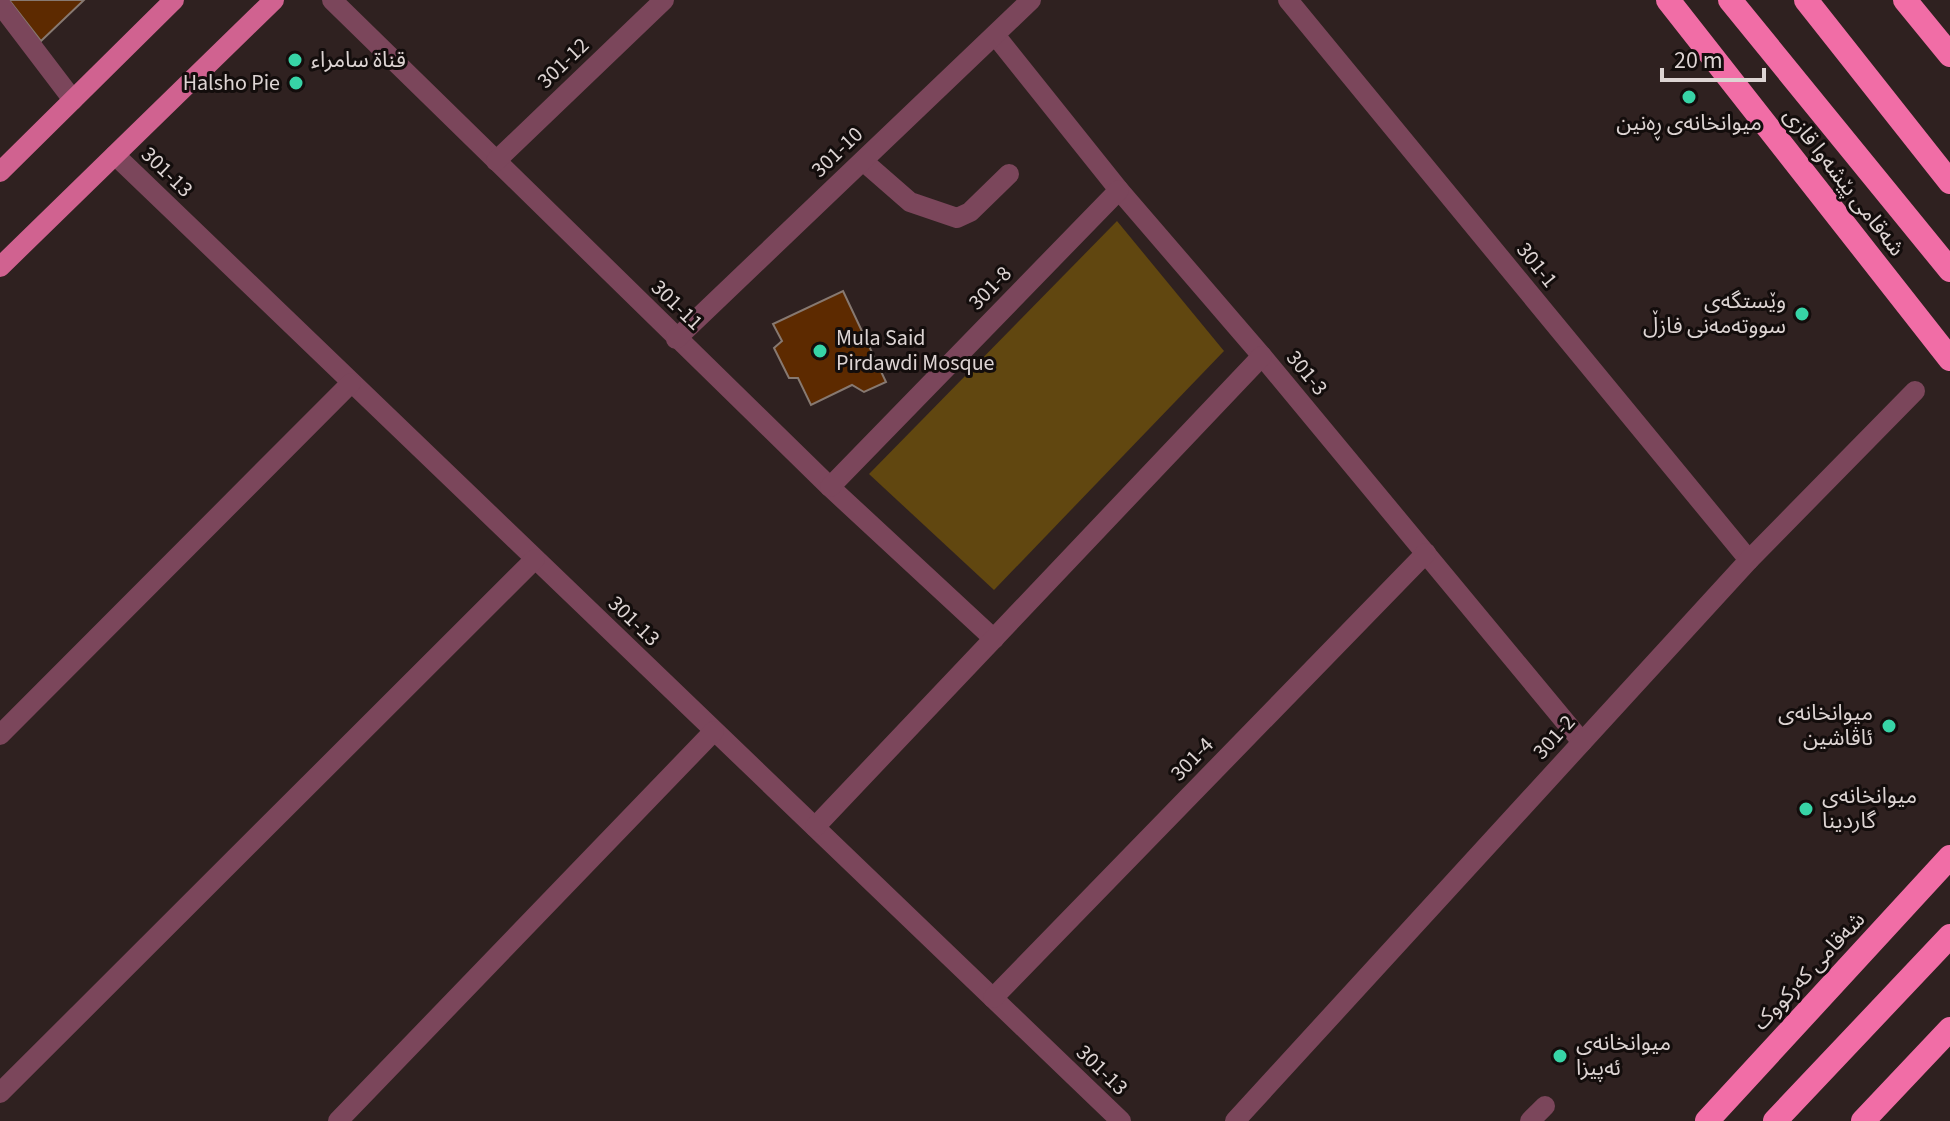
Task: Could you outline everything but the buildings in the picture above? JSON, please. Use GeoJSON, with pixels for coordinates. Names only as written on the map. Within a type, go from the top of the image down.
{"type":"FeatureCollection","features":[{"type":"Feature","properties":{"kind":"highway","name":"شەقامی پێشەوا قازی"},"geometry":{"type":"LineString","coordinates":[[1668,0],[1950,359]]}},
{"type":"Feature","properties":{"kind":"highway","name":"شەقامی پێشەوا قازی"},"geometry":{"type":"LineString","coordinates":[[1730,0],[1950,270]]}},
{"type":"Feature","properties":{"kind":"highway"},"geometry":{"type":"LineString","coordinates":[[1806,0],[1950,182]]}},
{"type":"Feature","properties":{"kind":"highway"},"geometry":{"type":"LineString","coordinates":[[1905,0],[1950,55]]}},
{"type":"Feature","properties":{"kind":"highway","name":"شەقامی کەرکووک"},"geometry":{"type":"LineString","coordinates":[[1707,1121],[1948,859]]}},
{"type":"Feature","properties":{"kind":"highway"},"geometry":{"type":"LineString","coordinates":[[1775,1121],[1950,936]]}},
{"type":"Feature","properties":{"kind":"highway"},"geometry":{"type":"LineString","coordinates":[[1863,1121],[1950,1029]]}},
{"type":"Feature","properties":{"kind":"main road"},"geometry":{"type":"LineString","coordinates":[[0,172],[174,0]]}},
{"type":"Feature","properties":{"kind":"main road"},"geometry":{"type":"LineString","coordinates":[[0,267],[274,0]]}},
{"type":"Feature","properties":{"kind":"street","name":"301-11"},"geometry":{"type":"LineString","coordinates":[[332,0],[676,339],[994,639]]}},
{"type":"Feature","properties":{"kind":"street","name":"301-12"},"geometry":{"type":"LineString","coordinates":[[496,161],[664,0]]}},
{"type":"Feature","properties":{"kind":"street","name":"301-10"},"geometry":{"type":"LineString","coordinates":[[676,339],[1031,0]]}},
{"type":"Feature","properties":{"kind":"street","name":"301-1"},"geometry":{"type":"LineString","coordinates":[[1288,0],[1749,560]]}},
{"type":"Feature","properties":{"kind":"street"},"geometry":{"type":"LineString","coordinates":[[0,4],[73,100]]}},
{"type":"Feature","properties":{"kind":"street","name":"301-3"},"geometry":{"type":"LineString","coordinates":[[995,35],[1119,190],[1262,356],[1582,742]]}},
{"type":"Feature","properties":{"kind":"street","name":"301-13"},"geometry":{"type":"LineString","coordinates":[[115,155],[1121,1121]]}},
{"type":"Feature","properties":{"kind":"street"},"geometry":{"type":"LineString","coordinates":[[863,161],[910,202],[957,218],[970,212],[1009,174]]}},
{"type":"Feature","properties":{"kind":"street","name":"301-8"},"geometry":{"type":"LineString","coordinates":[[830,487],[1119,190]]}},
{"type":"Feature","properties":{"kind":"street"},"geometry":{"type":"LineString","coordinates":[[815,827],[1262,356]]}},
{"type":"Feature","properties":{"kind":"street"},"geometry":{"type":"LineString","coordinates":[[0,735],[351,383]]}},
{"type":"Feature","properties":{"kind":"street","name":"301-2"},"geometry":{"type":"LineString","coordinates":[[1235,1121],[1749,560],[1915,391]]}},
{"type":"Feature","properties":{"kind":"street","name":"301-4"},"geometry":{"type":"LineString","coordinates":[[993,998],[1426,553]]}},
{"type":"Feature","properties":{"kind":"street"},"geometry":{"type":"LineString","coordinates":[[0,1093],[535,559]]}},
{"type":"Feature","properties":{"kind":"street"},"geometry":{"type":"LineString","coordinates":[[338,1121],[714,731]]}},
{"type":"Feature","properties":{"kind":"street"},"geometry":{"type":"LineString","coordinates":[[1530,1121],[1545,1106]]}},
{"type":"Feature","properties":{"kind":"shaded area"},"geometry":{"type":"Polygon","coordinates":[[[1117,221],[1224,351],[994,590],[869,474],[1117,221]]]}},
{"type":"Feature","properties":{"kind":"place","name":"قناة سامراء"},"geometry":{"type":"Point","coordinates":[295,60]}},
{"type":"Feature","properties":{"kind":"place","name":"Halsho Pie"},"geometry":{"type":"Point","coordinates":[296,83]}},
{"type":"Feature","properties":{"kind":"place","name":"میوانخانەی ڕەنین"},"geometry":{"type":"Point","coordinates":[1689,97]}},
{"type":"Feature","properties":{"kind":"place","name":"وێستگەی سووتەمەنی فازڵ"},"geometry":{"type":"Point","coordinates":[1802,314]}},
{"type":"Feature","properties":{"kind":"place","name":"Mula Said Pirdawdi Mosque"},"geometry":{"type":"Point","coordinates":[820,351]}},
{"type":"Feature","properties":{"kind":"place","name":"میوانخانەی ئاڤاشین"},"geometry":{"type":"Point","coordinates":[1889,726]}},
{"type":"Feature","properties":{"kind":"place","name":"میوانخانەی گاردینا"},"geometry":{"type":"Point","coordinates":[1806,809]}},
{"type":"Feature","properties":{"kind":"place","name":"میوانخانەی ئەپیزا"},"geometry":{"type":"Point","coordinates":[1560,1056]}}]}
